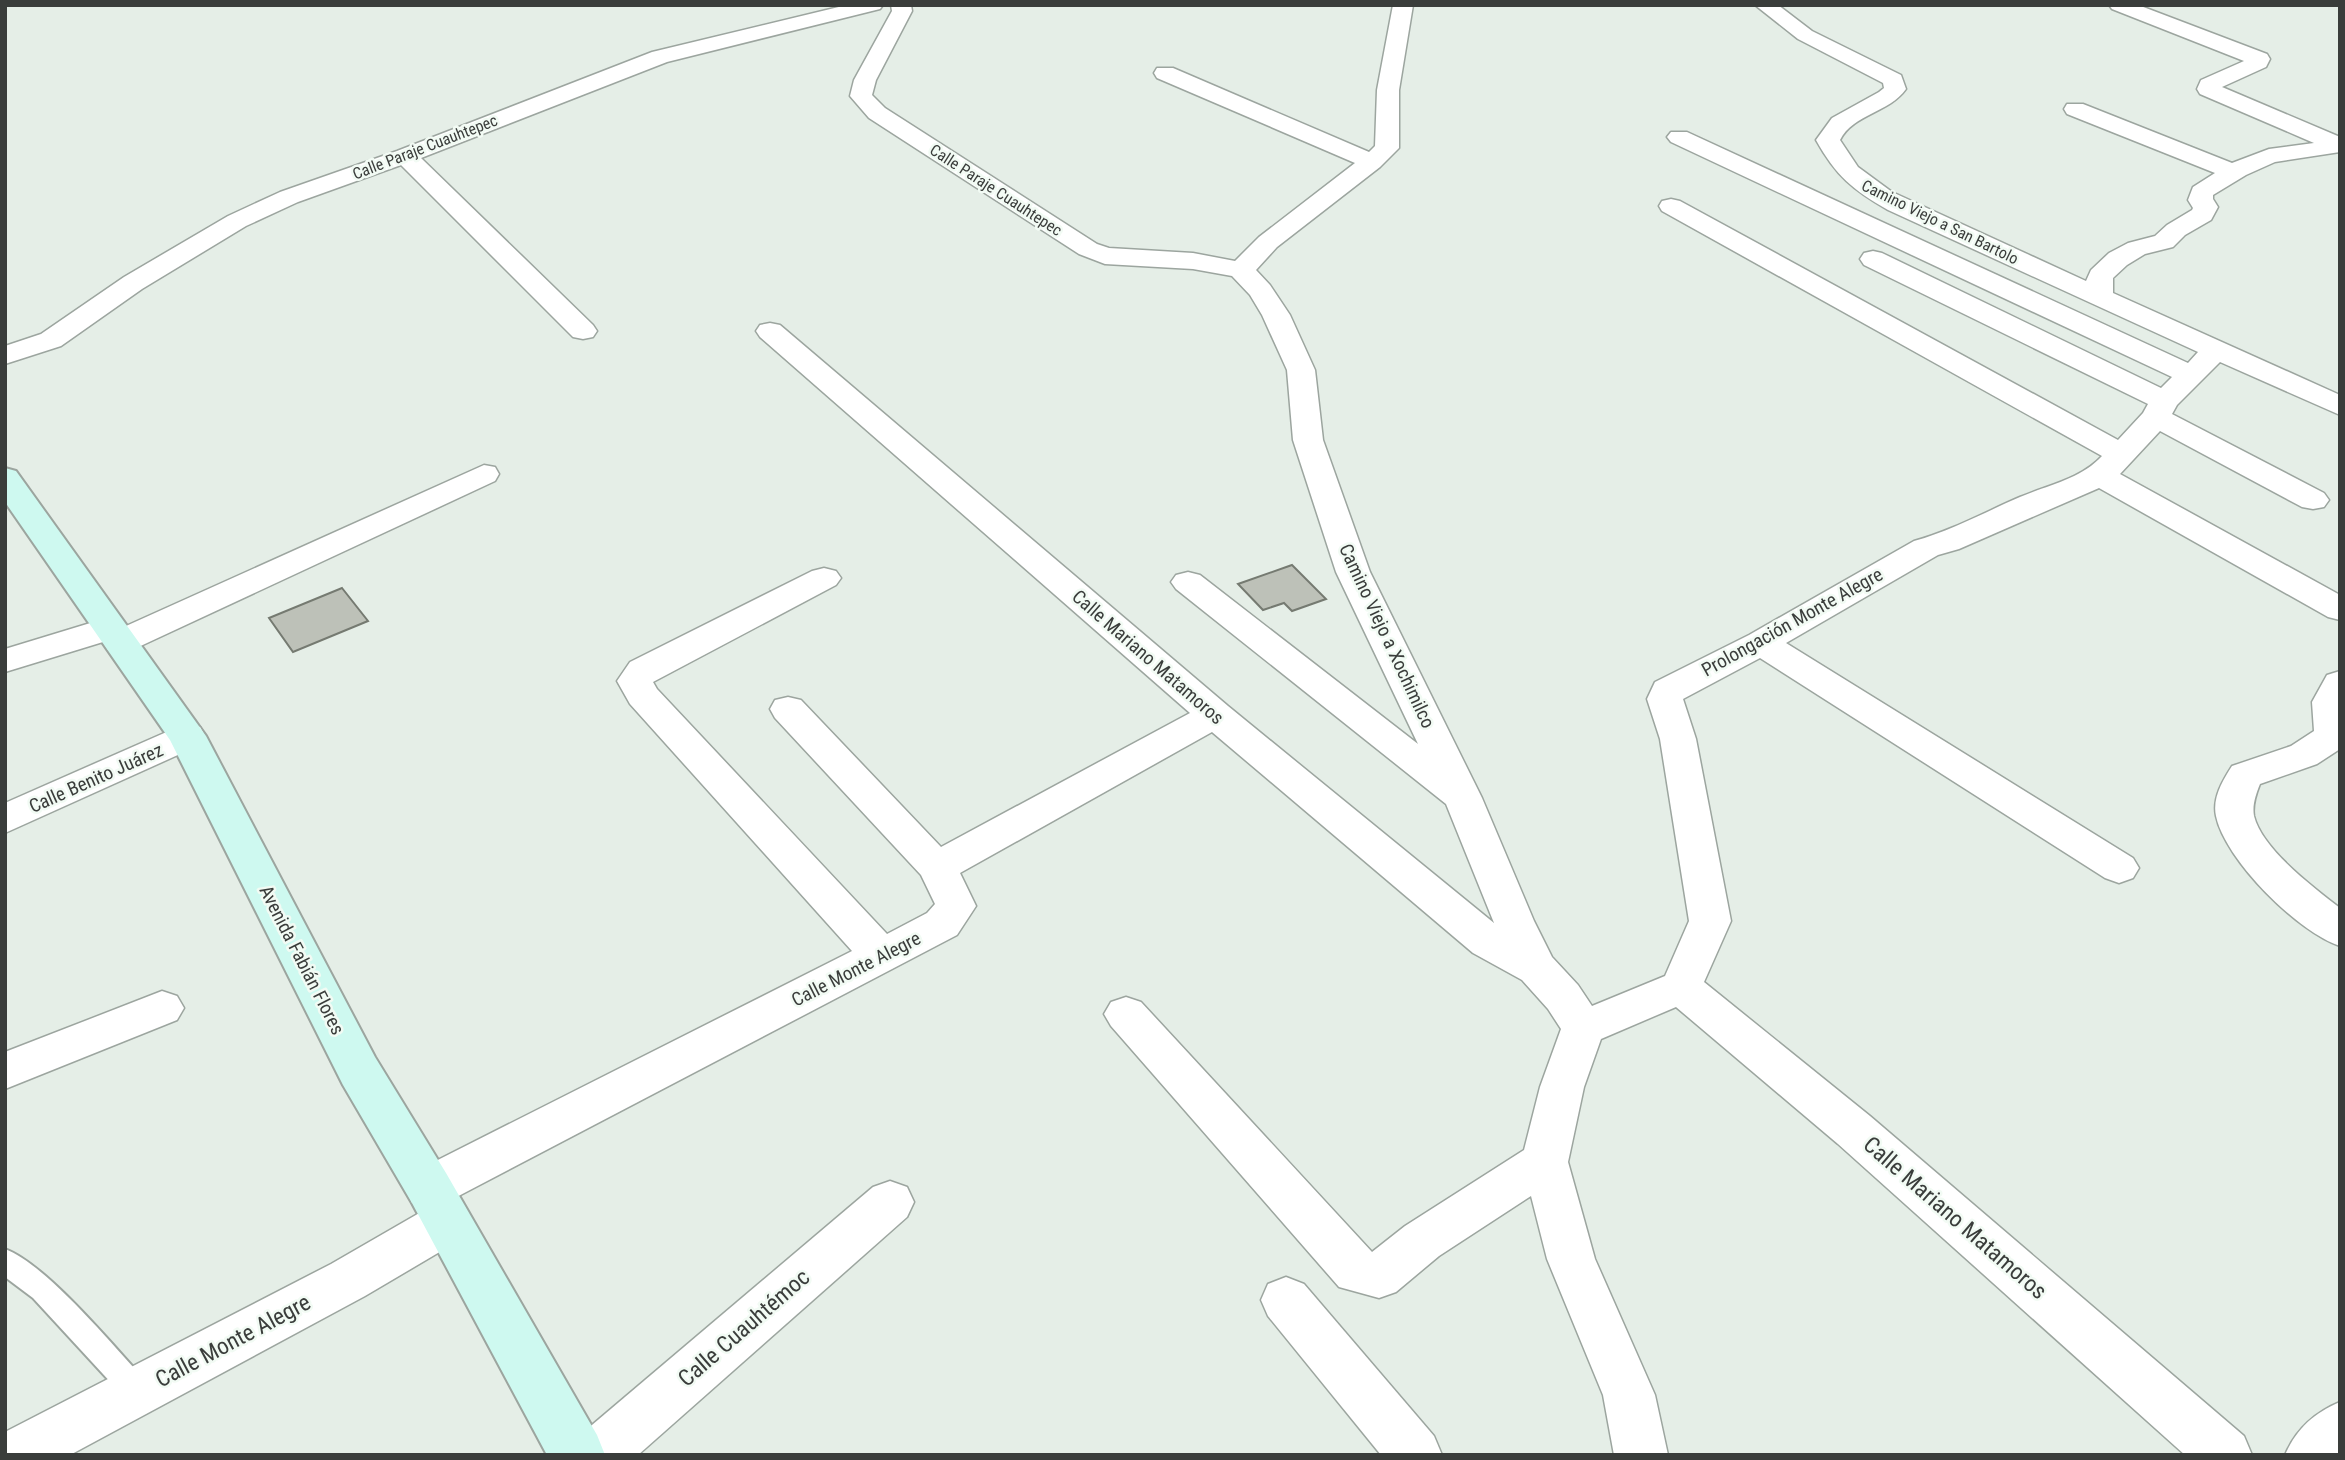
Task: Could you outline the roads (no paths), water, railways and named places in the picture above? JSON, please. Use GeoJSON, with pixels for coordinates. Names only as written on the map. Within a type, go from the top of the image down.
{"type":"FeatureCollection","features":[{"type":"Feature","properties":{"kind":"main road","name":"Avenida Fabián Flores"},"geometry":{"type":"LineString","coordinates":[[5,478],[187,736],[359,1070],[439,1205],[578,1455]]}},
{"type":"Feature","properties":{"kind":"street","name":"Calle Paraje Cuauhtepec"},"geometry":{"type":"LineString","coordinates":[[5,356],[51,340],[133,282],[237,221],[289,197],[405,156],[678,51],[873,5]]}},
{"type":"Feature","properties":{"kind":"street","name":"Calle Paraje Cuauhtepec"},"geometry":{"type":"LineString","coordinates":[[901,5],[902,10],[864,80],[861,96],[877,113],[1088,249],[1105,256],[1193,261],[1241,270]]}},
{"type":"Feature","properties":{"kind":"street"},"geometry":{"type":"LineString","coordinates":[[1241,270],[1268,242],[1387,148],[1388,90],[1403,5]]}},
{"type":"Feature","properties":{"kind":"street","name":"Camino Viejo a San Bartolo"},"geometry":{"type":"LineString","coordinates":[[1765,5],[1805,35],[1893,80],[1895,89],[1888,99],[1841,122],[1832,130],[1828,139],[1841,164],[1856,182],[1897,205],[2216,351]]}},
{"type":"Feature","properties":{"kind":"street"},"geometry":{"type":"LineString","coordinates":[[2099,296],[2100,276],[2119,259],[2137,248],[2164,242],[2176,230],[2202,215],[2206,207],[2200,200],[2202,192],[2256,160],[2279,153],[2329,153],[2333,147],[2332,142],[2212,93],[2208,89],[2209,85],[2258,62],[2259,58],[2119,5]]}},
{"type":"Feature","properties":{"kind":"street"},"geometry":{"type":"LineString","coordinates":[[1165,73],[1372,162]]}},
{"type":"Feature","properties":{"kind":"street"},"geometry":{"type":"LineString","coordinates":[[2075,109],[2234,172]]}},
{"type":"Feature","properties":{"kind":"street"},"geometry":{"type":"LineString","coordinates":[[1679,137],[2189,374]]}},
{"type":"Feature","properties":{"kind":"street"},"geometry":{"type":"LineString","coordinates":[[405,156],[583,331]]}},
{"type":"Feature","properties":{"kind":"street"},"geometry":{"type":"LineString","coordinates":[[1671,206],[2112,465],[2340,609]]}},
{"type":"Feature","properties":{"kind":"street"},"geometry":{"type":"LineString","coordinates":[[1873,258],[2160,409],[2313,500]]}},
{"type":"Feature","properties":{"kind":"street","name":"Camino Viejo a Xochimilco"},"geometry":{"type":"LineString","coordinates":[[1241,270],[1261,290],[1276,315],[1301,370],[1308,440],[1353,572],[1463,798],[1513,921],[1537,968],[1563,997],[1583,1028]]}},
{"type":"Feature","properties":{"kind":"street","name":"Calle Mariano Matamoros"},"geometry":{"type":"LineString","coordinates":[[770,331],[1215,715],[1488,942],[1537,968]]}},
{"type":"Feature","properties":{"kind":"street"},"geometry":{"type":"LineString","coordinates":[[2216,351],[2340,406]]}},
{"type":"Feature","properties":{"kind":"street","name":"Prolongación Monte Alegre"},"geometry":{"type":"LineString","coordinates":[[1681,987],[1710,920],[1678,739],[1665,699],[1668,690],[1761,643],[1926,548],[1948,542],[2112,465],[2189,374],[2216,351]]}},
{"type":"Feature","properties":{"kind":"street"},"geometry":{"type":"LineString","coordinates":[[5,661],[115,635],[484,474]]}},
{"type":"Feature","properties":{"kind":"street"},"geometry":{"type":"LineString","coordinates":[[824,578],[643,670],[635,681],[653,706],[882,956]]}},
{"type":"Feature","properties":{"kind":"street"},"geometry":{"type":"LineString","coordinates":[[1188,582],[1463,798]]}},
{"type":"Feature","properties":{"kind":"street"},"geometry":{"type":"LineString","coordinates":[[1761,643],[2119,868]]}},
{"type":"Feature","properties":{"kind":"street"},"geometry":{"type":"LineString","coordinates":[[2340,682],[2331,693],[2329,703],[2333,736],[2304,755],[2245,775],[2236,792],[2235,816],[2242,837],[2262,862],[2340,930]]}},
{"type":"Feature","properties":{"kind":"street"},"geometry":{"type":"LineString","coordinates":[[788,709],[937,867],[1215,715]]}},
{"type":"Feature","properties":{"kind":"street","name":"Calle Benito Juárez"},"geometry":{"type":"LineString","coordinates":[[5,819],[187,736]]}},
{"type":"Feature","properties":{"kind":"street","name":"Calle Monte Alegre"},"geometry":{"type":"LineString","coordinates":[[22,1453],[348,1280],[439,1205],[942,924],[956,906],[937,867]]}},
{"type":"Feature","properties":{"kind":"street"},"geometry":{"type":"LineString","coordinates":[[1641,1455],[1629,1395],[1571,1259],[1545,1163],[1562,1087],[1583,1028],[1681,987]]}},
{"type":"Feature","properties":{"kind":"street","name":"Calle Mariano Matamoros"},"geometry":{"type":"LineString","coordinates":[[1681,987],[1854,1130],[2225,1455]]}},
{"type":"Feature","properties":{"kind":"street"},"geometry":{"type":"LineString","coordinates":[[5,1071],[162,1008]]}},
{"type":"Feature","properties":{"kind":"street"},"geometry":{"type":"LineString","coordinates":[[1126,1014],[1356,1271],[1379,1276],[1422,1241],[1545,1163]]}},
{"type":"Feature","properties":{"kind":"street","name":"Calle Cuauhtémoc"},"geometry":{"type":"LineString","coordinates":[[598,1455],[891,1202]]}},
{"type":"Feature","properties":{"kind":"street"},"geometry":{"type":"LineString","coordinates":[[1286,1300],[1415,1455]]}},
{"type":"Feature","properties":{"kind":"street"},"geometry":{"type":"LineString","coordinates":[[2312,1455],[2340,1428]]}},
{"type":"Feature","properties":{"kind":"lane"},"geometry":{"type":"LineString","coordinates":[[5,1261],[42,1290],[136,1391]]}}]}
